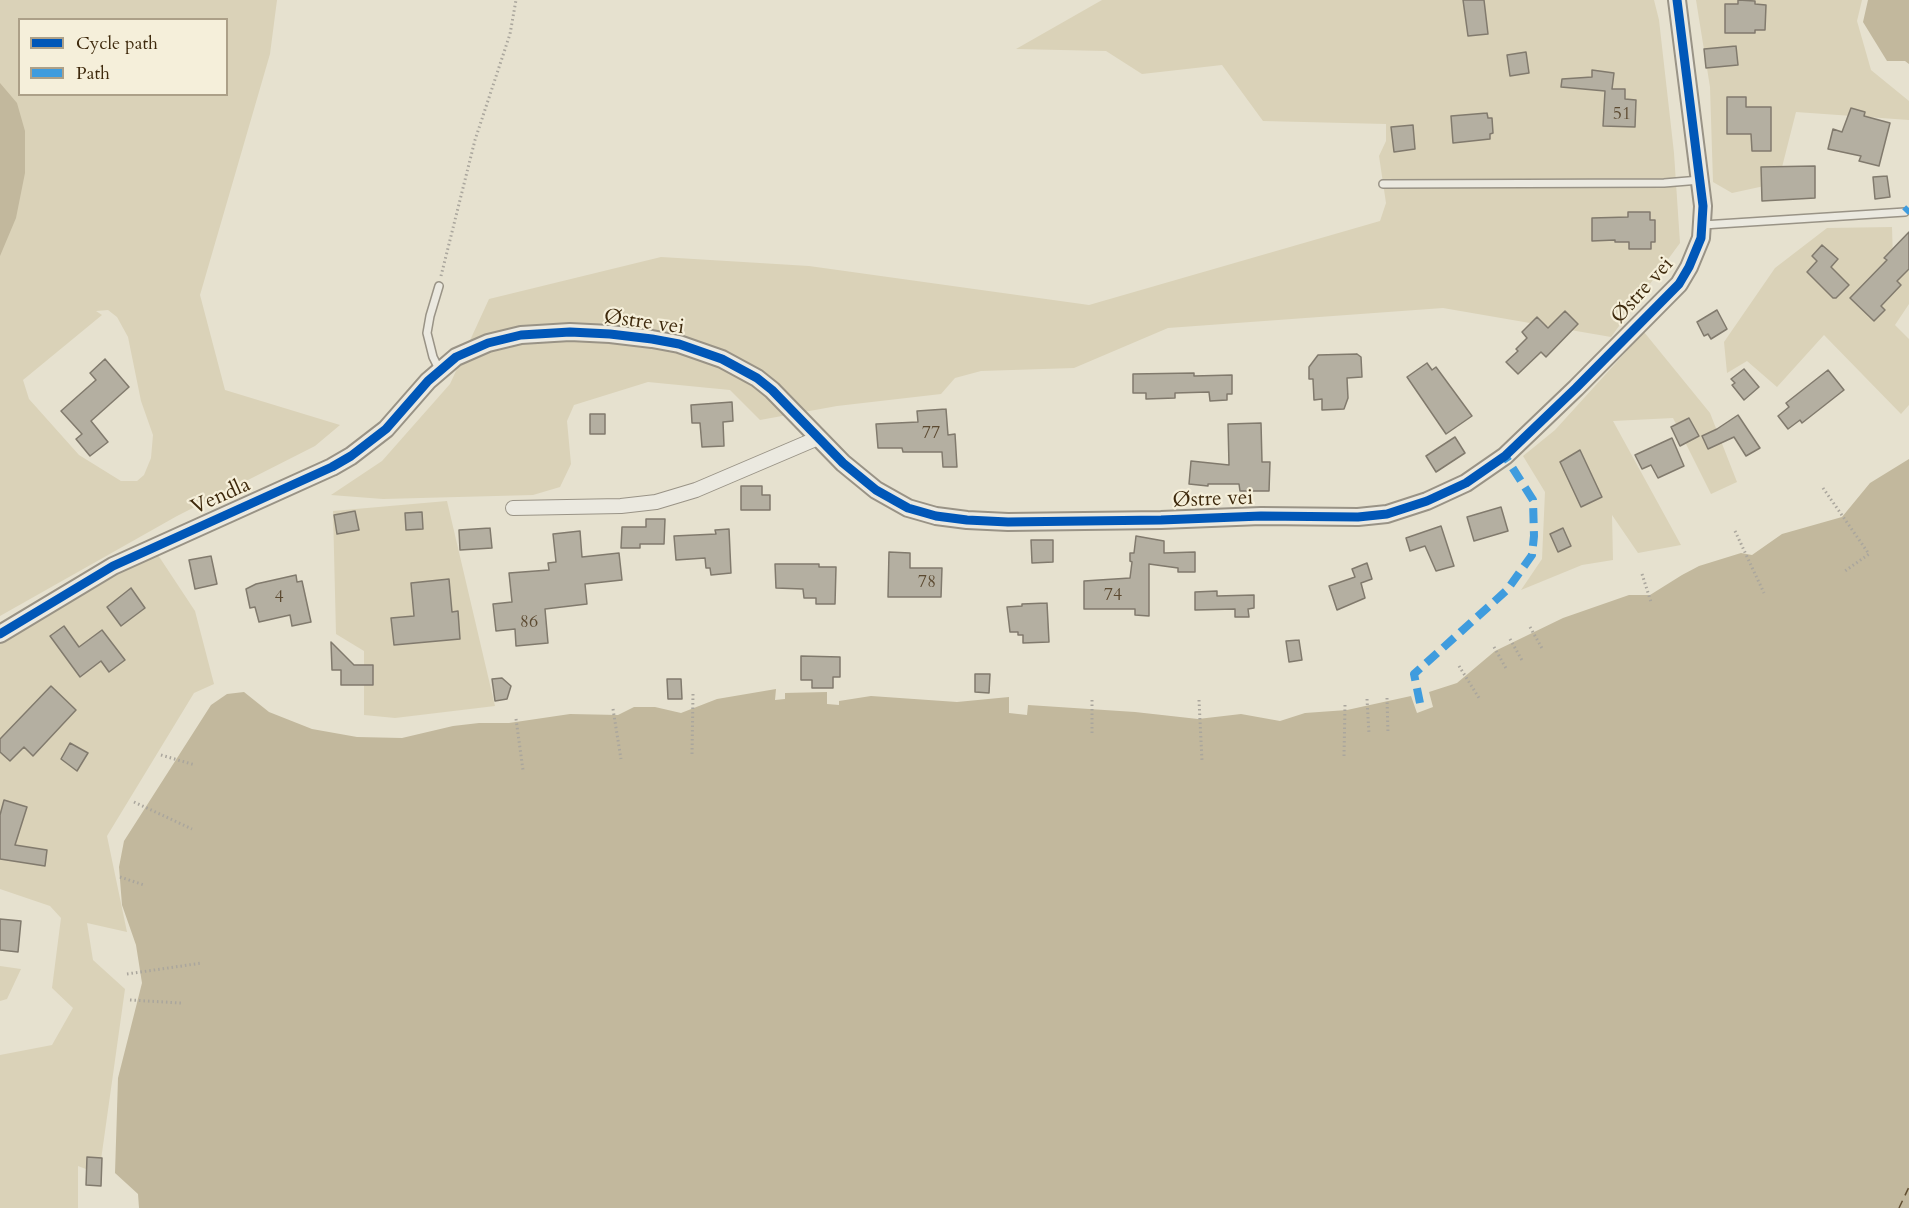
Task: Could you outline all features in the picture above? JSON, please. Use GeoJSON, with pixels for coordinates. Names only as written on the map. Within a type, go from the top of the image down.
{"type":"FeatureCollection","features":[{"type":"Feature","properties":{"kind":"street","name":"Østre vei"},"geometry":{"type":"LineString","coordinates":[[440,370],[456,357],[472,349],[521,335],[570,332],[652,339],[705,352],[740,368],[772,390],[851,470],[876,490],[908,508],[948,518],[1008,522],[1261,516],[1358,517],[1387,514],[1427,501],[1466,483],[1505,456],[1532,432],[1678,284],[1689,267],[1697,250],[1703,225],[1703,206],[1677,0]]}},
{"type":"Feature","properties":{"kind":"street","name":"Vendla"},"geometry":{"type":"LineString","coordinates":[[0,634],[113,566],[257,500],[314,477],[342,462],[386,429],[420,389],[440,370]]}},
{"type":"Feature","properties":{"kind":"street"},"geometry":{"type":"LineString","coordinates":[[513,508],[621,506],[656,502],[696,490],[818,438]]}},
{"type":"Feature","properties":{"kind":"lane"},"geometry":{"type":"LineString","coordinates":[[1383,184],[1664,183],[1700,180]]}},
{"type":"Feature","properties":{"kind":"lane"},"geometry":{"type":"LineString","coordinates":[[1703,225],[1905,212]]}},
{"type":"Feature","properties":{"kind":"lane"},"geometry":{"type":"LineString","coordinates":[[439,285],[427,333],[433,357],[440,370]]}},
{"type":"Feature","properties":{"kind":"path"},"geometry":{"type":"LineString","coordinates":[[439,285],[475,140],[510,34],[516,0]]}},
{"type":"Feature","properties":{"kind":"path"},"geometry":{"type":"LineString","coordinates":[[1823,488],[1869,554],[1845,571]]}},
{"type":"Feature","properties":{"kind":"path"},"geometry":{"type":"LineString","coordinates":[[1735,531],[1764,593]]}},
{"type":"Feature","properties":{"kind":"path"},"geometry":{"type":"LineString","coordinates":[[1642,574],[1651,602]]}},
{"type":"Feature","properties":{"kind":"path"},"geometry":{"type":"LineString","coordinates":[[1530,627],[1543,650]]}},
{"type":"Feature","properties":{"kind":"path"},"geometry":{"type":"LineString","coordinates":[[1510,639],[1523,662]]}},
{"type":"Feature","properties":{"kind":"path"},"geometry":{"type":"LineString","coordinates":[[1494,647],[1507,670]]}},
{"type":"Feature","properties":{"kind":"path"},"geometry":{"type":"LineString","coordinates":[[1459,666],[1479,698]]}},
{"type":"Feature","properties":{"kind":"path"},"geometry":{"type":"LineString","coordinates":[[692,754],[693,694]]}},
{"type":"Feature","properties":{"kind":"path"},"geometry":{"type":"LineString","coordinates":[[1092,698],[1092,733]]}},
{"type":"Feature","properties":{"kind":"path"},"geometry":{"type":"LineString","coordinates":[[1386,698],[1388,734]]}},
{"type":"Feature","properties":{"kind":"path"},"geometry":{"type":"LineString","coordinates":[[1367,699],[1369,734]]}},
{"type":"Feature","properties":{"kind":"path"},"geometry":{"type":"LineString","coordinates":[[1199,700],[1202,761]]}},
{"type":"Feature","properties":{"kind":"path"},"geometry":{"type":"LineString","coordinates":[[1344,756],[1345,705]]}},
{"type":"Feature","properties":{"kind":"path"},"geometry":{"type":"LineString","coordinates":[[613,709],[621,759]]}},
{"type":"Feature","properties":{"kind":"path"},"geometry":{"type":"LineString","coordinates":[[516,719],[523,770]]}},
{"type":"Feature","properties":{"kind":"path"},"geometry":{"type":"LineString","coordinates":[[161,755],[195,765]]}},
{"type":"Feature","properties":{"kind":"path"},"geometry":{"type":"LineString","coordinates":[[134,802],[192,829]]}},
{"type":"Feature","properties":{"kind":"path"},"geometry":{"type":"LineString","coordinates":[[120,877],[144,885]]}},
{"type":"Feature","properties":{"kind":"path"},"geometry":{"type":"LineString","coordinates":[[127,974],[202,963]]}},
{"type":"Feature","properties":{"kind":"path"},"geometry":{"type":"LineString","coordinates":[[130,1000],[182,1003]]}},
{"type":"Feature","properties":{"kind":"shaded area"},"geometry":{"type":"Polygon","coordinates":[[[0,0],[277,0],[270,54],[200,295],[225,390],[340,425],[315,446],[177,516],[0,616],[0,0]],[[108,310],[96,311],[102,315],[23,380],[29,399],[79,455],[121,481],[137,481],[144,475],[151,458],[153,435],[141,401],[128,337],[117,317],[108,310]]]}},
{"type":"Feature","properties":{"kind":"shaded area"},"geometry":{"type":"Polygon","coordinates":[[[1102,0],[1654,0],[1659,20],[1674,153],[1680,243],[1611,337],[1443,308],[1168,328],[1074,368],[981,371],[955,378],[941,394],[837,406],[760,420],[730,390],[648,382],[574,405],[567,421],[571,464],[560,487],[533,495],[383,499],[331,495],[382,461],[450,384],[489,299],[661,257],[809,266],[1089,305],[1380,221],[1386,203],[1379,156],[1386,141],[1386,124],[1263,121],[1222,65],[1142,74],[1106,51],[1016,49],[1102,0]]]}},
{"type":"Feature","properties":{"kind":"shaded area"},"geometry":{"type":"Polygon","coordinates":[[[1696,0],[1862,0],[1857,21],[1871,70],[1909,101],[1909,120],[1796,112],[1778,183],[1732,193],[1713,182],[1710,87],[1696,0]]]}},
{"type":"Feature","properties":{"kind":"shaded area"},"geometry":{"type":"Polygon","coordinates":[[[1868,0],[1909,0],[1909,64],[1905,61],[1887,61],[1863,22],[1868,0]]]}},
{"type":"Feature","properties":{"kind":"shaded area"},"geometry":{"type":"Polygon","coordinates":[[[0,83],[17,103],[25,131],[25,173],[16,218],[0,256],[0,83]]]}},
{"type":"Feature","properties":{"kind":"shaded area"},"geometry":{"type":"Polygon","coordinates":[[[1892,227],[1893,261],[1909,271],[1909,304],[1895,325],[1909,339],[1909,405],[1901,414],[1824,335],[1777,387],[1747,361],[1727,373],[1724,342],[1775,268],[1827,228],[1892,227]]]}},
{"type":"Feature","properties":{"kind":"shaded area"},"geometry":{"type":"Polygon","coordinates":[[[1644,332],[1710,413],[1737,482],[1711,494],[1673,418],[1613,421],[1681,545],[1638,553],[1612,515],[1613,560],[1582,565],[1521,590],[1542,559],[1545,492],[1523,456],[1555,430],[1644,332]]]}},
{"type":"Feature","properties":{"kind":"shaded area"},"geometry":{"type":"Polygon","coordinates":[[[1909,459],[1909,1208],[139,1208],[138,1194],[115,1173],[118,1078],[142,983],[136,945],[122,905],[119,867],[124,841],[211,705],[227,694],[244,692],[269,712],[312,729],[357,737],[402,738],[453,726],[479,723],[509,723],[570,714],[618,715],[634,707],[655,707],[681,713],[717,699],[776,689],[775,700],[785,699],[785,693],[827,692],[827,704],[839,705],[839,701],[871,696],[957,702],[1009,697],[1009,713],[1027,715],[1028,705],[1135,712],[1198,719],[1241,714],[1280,721],[1305,713],[1347,710],[1411,696],[1417,713],[1433,707],[1429,692],[1457,683],[1495,651],[1563,618],[1629,595],[1650,595],[1699,566],[1741,553],[1752,555],[1782,534],[1842,517],[1870,483],[1909,459]]]}},
{"type":"Feature","properties":{"kind":"shaded area"},"geometry":{"type":"Polygon","coordinates":[[[447,501],[495,706],[395,718],[364,715],[364,651],[336,634],[333,511],[447,501]]]}},
{"type":"Feature","properties":{"kind":"shaded area"},"geometry":{"type":"Polygon","coordinates":[[[156,552],[195,611],[214,684],[194,693],[107,836],[127,932],[87,923],[93,960],[125,989],[99,1174],[78,1166],[78,1208],[0,1208],[0,1055],[52,1045],[73,1008],[52,988],[61,918],[50,906],[0,889],[0,644],[156,552]]]}},
{"type":"Feature","properties":{"kind":"shaded area"},"geometry":{"type":"Polygon","coordinates":[[[0,966],[21,969],[7,999],[0,1001],[0,966]]]}},
{"type":"Feature","properties":{"kind":"building"},"geometry":{"type":"Polygon","coordinates":[[[1463,0],[1484,0],[1488,34],[1468,36],[1463,0]]]}},
{"type":"Feature","properties":{"kind":"building"},"geometry":{"type":"Polygon","coordinates":[[[1738,0],[1755,1],[1755,4],[1766,5],[1765,30],[1755,30],[1755,33],[1725,33],[1725,4],[1738,4],[1738,0]]]}},
{"type":"Feature","properties":{"kind":"building"},"geometry":{"type":"Polygon","coordinates":[[[1736,46],[1738,65],[1706,68],[1704,49],[1736,46]]]}},
{"type":"Feature","properties":{"kind":"building"},"geometry":{"type":"Polygon","coordinates":[[[1526,52],[1529,73],[1510,76],[1507,55],[1526,52]]]}},
{"type":"Feature","properties":{"kind":"building"},"geometry":{"type":"Polygon","coordinates":[[[1592,70],[1614,73],[1612,89],[1625,89],[1625,99],[1636,100],[1635,127],[1603,126],[1605,91],[1561,87],[1562,79],[1592,77],[1592,70]]]}},
{"type":"Feature","properties":{"kind":"building"},"geometry":{"type":"Polygon","coordinates":[[[1727,97],[1746,97],[1746,107],[1771,107],[1771,151],[1752,151],[1751,134],[1727,134],[1727,97]]]}},
{"type":"Feature","properties":{"kind":"building"},"geometry":{"type":"Polygon","coordinates":[[[1851,108],[1865,112],[1864,116],[1890,123],[1879,166],[1859,161],[1861,156],[1828,149],[1833,129],[1842,132],[1851,108]]]}},
{"type":"Feature","properties":{"kind":"building"},"geometry":{"type":"Polygon","coordinates":[[[1487,113],[1488,118],[1492,118],[1493,133],[1490,134],[1490,139],[1453,143],[1451,116],[1487,113]]]}},
{"type":"Feature","properties":{"kind":"building"},"geometry":{"type":"Polygon","coordinates":[[[1413,125],[1415,149],[1394,152],[1391,127],[1413,125]]]}},
{"type":"Feature","properties":{"kind":"building"},"geometry":{"type":"Polygon","coordinates":[[[1815,166],[1815,198],[1762,201],[1761,167],[1815,166]]]}},
{"type":"Feature","properties":{"kind":"building"},"geometry":{"type":"Polygon","coordinates":[[[1887,176],[1890,197],[1875,199],[1873,177],[1887,176]]]}},
{"type":"Feature","properties":{"kind":"building"},"geometry":{"type":"Polygon","coordinates":[[[1628,212],[1650,212],[1650,220],[1655,220],[1655,242],[1651,242],[1651,249],[1629,249],[1629,242],[1615,242],[1615,240],[1592,241],[1592,218],[1628,217],[1628,212]]]}},
{"type":"Feature","properties":{"kind":"building"},"geometry":{"type":"Polygon","coordinates":[[[1909,232],[1909,269],[1897,281],[1901,285],[1881,306],[1885,310],[1874,321],[1850,298],[1887,260],[1884,258],[1909,232]]]}},
{"type":"Feature","properties":{"kind":"building"},"geometry":{"type":"Polygon","coordinates":[[[1822,245],[1838,259],[1831,267],[1849,285],[1836,298],[1833,298],[1807,272],[1817,261],[1812,256],[1822,245]]]}},
{"type":"Feature","properties":{"kind":"building"},"geometry":{"type":"Polygon","coordinates":[[[1717,310],[1727,329],[1711,339],[1708,334],[1704,336],[1697,322],[1717,310]]]}},
{"type":"Feature","properties":{"kind":"building"},"geometry":{"type":"Polygon","coordinates":[[[1565,311],[1578,324],[1546,357],[1541,352],[1518,374],[1506,362],[1527,338],[1522,332],[1537,317],[1548,328],[1565,311]]]}},
{"type":"Feature","properties":{"kind":"building"},"geometry":{"type":"Polygon","coordinates":[[[1357,354],[1361,357],[1362,377],[1347,378],[1348,398],[1344,409],[1322,410],[1322,399],[1314,400],[1313,379],[1309,379],[1309,367],[1318,355],[1357,354]]]}},
{"type":"Feature","properties":{"kind":"building"},"geometry":{"type":"Polygon","coordinates":[[[105,359],[129,387],[91,421],[108,442],[90,456],[76,439],[82,434],[61,411],[96,380],[90,373],[105,359]]]}},
{"type":"Feature","properties":{"kind":"building"},"geometry":{"type":"Polygon","coordinates":[[[1427,363],[1432,370],[1436,367],[1472,416],[1446,434],[1407,377],[1427,363]]]}},
{"type":"Feature","properties":{"kind":"building"},"geometry":{"type":"Polygon","coordinates":[[[1744,369],[1759,387],[1744,400],[1732,385],[1735,383],[1731,379],[1744,369]]]}},
{"type":"Feature","properties":{"kind":"building"},"geometry":{"type":"Polygon","coordinates":[[[1828,370],[1844,390],[1802,423],[1800,420],[1788,429],[1778,416],[1789,407],[1786,403],[1828,370]]]}},
{"type":"Feature","properties":{"kind":"building"},"geometry":{"type":"Polygon","coordinates":[[[1194,373],[1194,376],[1232,375],[1232,394],[1227,394],[1227,400],[1210,401],[1209,392],[1175,393],[1175,398],[1146,399],[1146,393],[1133,393],[1133,374],[1194,373]]]}},
{"type":"Feature","properties":{"kind":"building"},"geometry":{"type":"Polygon","coordinates":[[[732,402],[733,421],[723,422],[724,446],[702,447],[700,423],[692,423],[691,405],[732,402]]]}},
{"type":"Feature","properties":{"kind":"building"},"geometry":{"type":"Polygon","coordinates":[[[946,409],[948,435],[955,434],[957,467],[943,467],[942,452],[903,452],[902,448],[878,448],[876,424],[918,422],[917,411],[946,409]]]}},
{"type":"Feature","properties":{"kind":"building"},"geometry":{"type":"Polygon","coordinates":[[[590,414],[605,414],[605,434],[590,434],[590,414]]]}},
{"type":"Feature","properties":{"kind":"building"},"geometry":{"type":"Polygon","coordinates":[[[1738,415],[1760,448],[1746,456],[1734,437],[1708,449],[1702,436],[1738,415]]]}},
{"type":"Feature","properties":{"kind":"building"},"geometry":{"type":"Polygon","coordinates":[[[1689,418],[1699,436],[1680,446],[1671,427],[1689,418]]]}},
{"type":"Feature","properties":{"kind":"building"},"geometry":{"type":"Polygon","coordinates":[[[1261,423],[1262,462],[1270,462],[1269,491],[1240,491],[1239,484],[1208,484],[1208,486],[1189,484],[1191,461],[1229,465],[1228,424],[1261,423]]]}},
{"type":"Feature","properties":{"kind":"building"},"geometry":{"type":"Polygon","coordinates":[[[1455,437],[1465,453],[1436,472],[1426,456],[1455,437]]]}},
{"type":"Feature","properties":{"kind":"building"},"geometry":{"type":"Polygon","coordinates":[[[1672,438],[1684,466],[1658,478],[1651,465],[1642,469],[1635,455],[1672,438]]]}},
{"type":"Feature","properties":{"kind":"building"},"geometry":{"type":"Polygon","coordinates":[[[1580,450],[1602,497],[1581,507],[1560,462],[1580,450]]]}},
{"type":"Feature","properties":{"kind":"building"},"geometry":{"type":"Polygon","coordinates":[[[741,486],[762,486],[762,495],[770,495],[770,510],[741,510],[741,486]]]}},
{"type":"Feature","properties":{"kind":"building"},"geometry":{"type":"Polygon","coordinates":[[[1501,507],[1508,531],[1474,541],[1467,517],[1501,507]]]}},
{"type":"Feature","properties":{"kind":"building"},"geometry":{"type":"Polygon","coordinates":[[[355,511],[359,530],[337,534],[334,515],[355,511]]]}},
{"type":"Feature","properties":{"kind":"building"},"geometry":{"type":"Polygon","coordinates":[[[422,512],[423,529],[406,530],[405,513],[422,512]]]}},
{"type":"Feature","properties":{"kind":"building"},"geometry":{"type":"Polygon","coordinates":[[[646,519],[665,519],[664,544],[640,544],[640,548],[621,548],[622,527],[646,527],[646,519]]]}},
{"type":"Feature","properties":{"kind":"building"},"geometry":{"type":"Polygon","coordinates":[[[1441,526],[1454,566],[1436,571],[1425,546],[1410,551],[1406,538],[1441,526]]]}},
{"type":"Feature","properties":{"kind":"building"},"geometry":{"type":"Polygon","coordinates":[[[490,528],[492,548],[460,550],[459,530],[490,528]]]}},
{"type":"Feature","properties":{"kind":"building"},"geometry":{"type":"Polygon","coordinates":[[[1563,528],[1571,546],[1558,552],[1550,534],[1563,528]]]}},
{"type":"Feature","properties":{"kind":"building"},"geometry":{"type":"Polygon","coordinates":[[[729,529],[731,573],[711,575],[710,568],[706,568],[705,558],[676,560],[674,536],[716,534],[715,530],[729,529]]]}},
{"type":"Feature","properties":{"kind":"building"},"geometry":{"type":"Polygon","coordinates":[[[580,531],[582,557],[619,553],[622,580],[585,584],[587,604],[545,609],[548,643],[516,646],[515,629],[496,631],[493,604],[512,602],[509,573],[549,570],[548,563],[556,562],[553,534],[580,531]]]}},
{"type":"Feature","properties":{"kind":"building"},"geometry":{"type":"Polygon","coordinates":[[[1136,536],[1164,541],[1164,553],[1195,552],[1195,572],[1178,572],[1178,568],[1149,564],[1149,616],[1135,615],[1135,609],[1084,609],[1084,581],[1130,578],[1132,562],[1130,553],[1134,553],[1136,536]]]}},
{"type":"Feature","properties":{"kind":"building"},"geometry":{"type":"Polygon","coordinates":[[[1031,540],[1053,540],[1053,562],[1032,563],[1031,540]]]}},
{"type":"Feature","properties":{"kind":"building"},"geometry":{"type":"Polygon","coordinates":[[[889,552],[910,553],[910,568],[942,568],[941,597],[888,597],[889,552]]]}},
{"type":"Feature","properties":{"kind":"building"},"geometry":{"type":"Polygon","coordinates":[[[211,556],[217,584],[195,589],[189,560],[211,556]]]}},
{"type":"Feature","properties":{"kind":"building"},"geometry":{"type":"Polygon","coordinates":[[[1367,563],[1372,579],[1361,583],[1365,598],[1337,610],[1329,586],[1355,577],[1352,569],[1367,563]]]}},
{"type":"Feature","properties":{"kind":"building"},"geometry":{"type":"Polygon","coordinates":[[[775,564],[819,564],[819,567],[836,567],[835,604],[816,604],[816,598],[804,598],[803,589],[776,588],[775,564]]]}},
{"type":"Feature","properties":{"kind":"building"},"geometry":{"type":"Polygon","coordinates":[[[296,575],[297,582],[302,581],[311,622],[292,626],[290,615],[259,622],[255,607],[250,608],[246,589],[256,584],[296,575]]]}},
{"type":"Feature","properties":{"kind":"building"},"geometry":{"type":"Polygon","coordinates":[[[449,579],[452,612],[458,611],[460,639],[394,645],[391,618],[414,616],[411,583],[449,579]]]}},
{"type":"Feature","properties":{"kind":"building"},"geometry":{"type":"Polygon","coordinates":[[[131,588],[145,608],[121,626],[107,607],[131,588]]]}},
{"type":"Feature","properties":{"kind":"building"},"geometry":{"type":"Polygon","coordinates":[[[1217,591],[1217,596],[1254,595],[1254,608],[1248,609],[1249,617],[1235,617],[1235,609],[1195,610],[1195,592],[1217,591]]]}},
{"type":"Feature","properties":{"kind":"building"},"geometry":{"type":"Polygon","coordinates":[[[1047,603],[1049,642],[1023,643],[1023,635],[1010,632],[1007,607],[1047,603]]]}},
{"type":"Feature","properties":{"kind":"building"},"geometry":{"type":"Polygon","coordinates":[[[64,626],[79,647],[102,630],[125,660],[109,672],[101,661],[80,677],[50,636],[64,626]]]}},
{"type":"Feature","properties":{"kind":"building"},"geometry":{"type":"Polygon","coordinates":[[[1299,640],[1302,660],[1289,662],[1286,641],[1299,640]]]}},
{"type":"Feature","properties":{"kind":"building"},"geometry":{"type":"Polygon","coordinates":[[[331,642],[354,665],[373,665],[373,685],[341,685],[341,670],[332,670],[331,642]]]}},
{"type":"Feature","properties":{"kind":"building"},"geometry":{"type":"Polygon","coordinates":[[[801,656],[840,657],[840,677],[833,677],[833,688],[812,688],[812,680],[801,680],[801,656]]]}},
{"type":"Feature","properties":{"kind":"building"},"geometry":{"type":"Polygon","coordinates":[[[975,674],[990,674],[989,693],[975,692],[975,674]]]}},
{"type":"Feature","properties":{"kind":"building"},"geometry":{"type":"Polygon","coordinates":[[[502,678],[511,686],[507,699],[495,701],[492,679],[502,678]]]}},
{"type":"Feature","properties":{"kind":"building"},"geometry":{"type":"Polygon","coordinates":[[[667,679],[681,679],[682,699],[668,699],[667,679]]]}},
{"type":"Feature","properties":{"kind":"building"},"geometry":{"type":"Polygon","coordinates":[[[51,686],[76,710],[33,756],[24,747],[10,761],[0,752],[0,739],[51,686]]]}},
{"type":"Feature","properties":{"kind":"building"},"geometry":{"type":"Polygon","coordinates":[[[70,743],[88,753],[77,771],[61,759],[70,743]]]}},
{"type":"Feature","properties":{"kind":"building"},"geometry":{"type":"Polygon","coordinates":[[[4,800],[27,807],[15,845],[47,850],[45,866],[0,859],[0,815],[4,800]]]}},
{"type":"Feature","properties":{"kind":"building"},"geometry":{"type":"Polygon","coordinates":[[[0,919],[21,921],[18,952],[0,950],[0,919]]]}},
{"type":"Feature","properties":{"kind":"building"},"geometry":{"type":"Polygon","coordinates":[[[87,1157],[102,1158],[101,1186],[86,1185],[87,1157]]]}},
{"type":"Feature","properties":{"kind":"ferry route"},"geometry":{"type":"LineString","coordinates":[[1899,1208],[1909,1187]]}},
{"type":"Feature","properties":{"kind":"marked path"},"geometry":{"type":"LineString","coordinates":[[1905,212],[1909,208]]}},
{"type":"Feature","properties":{"kind":"marked path"},"geometry":{"type":"LineString","coordinates":[[1420,703],[1414,674],[1507,590],[1532,555],[1533,500],[1505,456]]}},
{"type":"Feature","properties":{"kind":"cycle path"},"geometry":{"type":"LineString","coordinates":[[0,634],[113,566],[332,467],[351,456],[386,429],[428,381],[456,357],[488,343],[521,335],[570,332],[652,339],[679,344],[722,359],[757,378],[772,390],[843,463],[876,490],[908,508],[936,516],[1008,522],[1261,516],[1358,517],[1387,514],[1427,501],[1466,483],[1505,456],[1679,284],[1689,267],[1701,238],[1703,206],[1677,0]]}}]}
